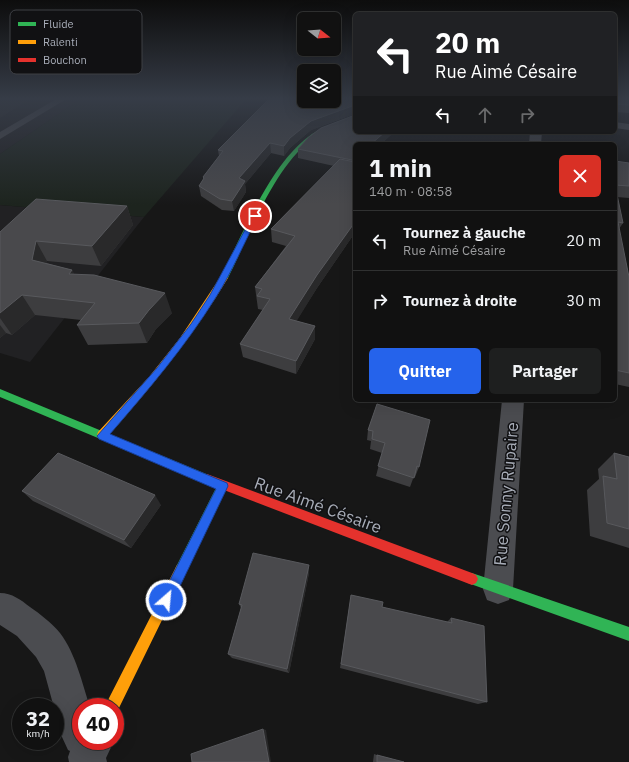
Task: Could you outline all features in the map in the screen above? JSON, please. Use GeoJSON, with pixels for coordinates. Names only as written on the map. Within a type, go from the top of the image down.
{"type":"FeatureCollection","features":[{"type":"Feature","properties":{"kind":"street"},"geometry":{"type":"LineString","coordinates":[[102,436],[160,370],[194,326],[214,296],[275,179],[298,149],[317,134]]}},
{"type":"Feature","properties":{"kind":"street","name":"Rue Aimé Césaire"},"geometry":{"type":"LineString","coordinates":[[0,393],[223,486],[498,588],[629,634]]}},
{"type":"Feature","properties":{"kind":"street","name":"Rue Sonny Rupaire"},"geometry":{"type":"LineString","coordinates":[[498,588],[514,402]]}},
{"type":"Feature","properties":{"kind":"street"},"geometry":{"type":"LineString","coordinates":[[117,698],[223,486]]}},
{"type":"Feature","properties":{"kind":"street"},"geometry":{"type":"LineString","coordinates":[[0,609],[6,609],[28,625],[48,645],[59,665],[72,704]]}},
{"type":"Feature","properties":{"kind":"shaded area"},"geometry":{"type":"Polygon","coordinates":[[[0,134],[30,134],[0,154],[0,134]]]}},
{"type":"Feature","properties":{"kind":"shaded area"},"geometry":{"type":"Polygon","coordinates":[[[30,134],[216,134],[144,217],[0,205],[0,154],[30,134]]]}},
{"type":"Feature","properties":{"kind":"shaded area"},"geometry":{"type":"Polygon","coordinates":[[[0,205],[144,217],[30,362],[0,353],[0,205]]]}},
{"type":"Feature","properties":{"kind":"building"},"geometry":{"type":"Polygon","coordinates":[[[234,134],[295,134],[284,146],[270,143],[239,178],[245,181],[232,201],[220,199],[199,186],[204,178],[203,177],[223,151],[218,150],[234,134]]]}},
{"type":"Feature","properties":{"kind":"building"},"geometry":{"type":"Polygon","coordinates":[[[314,134],[383,134],[373,142],[353,142],[352,160],[298,149],[314,134]]]}},
{"type":"Feature","properties":{"kind":"building"},"geometry":{"type":"Polygon","coordinates":[[[340,159],[353,162],[353,225],[317,275],[289,319],[315,326],[296,361],[240,344],[270,299],[257,296],[262,289],[255,287],[295,236],[271,229],[340,159]]]}},
{"type":"Feature","properties":{"kind":"building"},"geometry":{"type":"Polygon","coordinates":[[[617,161],[629,163],[629,186],[617,185],[617,161]]]}},
{"type":"Feature","properties":{"kind":"building"},"geometry":{"type":"Polygon","coordinates":[[[617,194],[623,223],[618,222],[629,277],[629,373],[617,370],[617,194]]]}},
{"type":"Feature","properties":{"kind":"building"},"geometry":{"type":"Polygon","coordinates":[[[36,199],[127,206],[92,246],[36,241],[32,260],[72,270],[69,274],[94,275],[165,293],[139,323],[77,325],[95,303],[22,295],[0,313],[0,232],[36,199]]]}},
{"type":"Feature","properties":{"kind":"building"},"geometry":{"type":"Polygon","coordinates":[[[377,404],[430,420],[419,467],[417,466],[414,478],[378,466],[385,443],[372,439],[373,431],[368,430],[377,404]]]}},
{"type":"Feature","properties":{"kind":"building"},"geometry":{"type":"Polygon","coordinates":[[[58,453],[155,495],[124,540],[22,491],[58,453]]]}},
{"type":"Feature","properties":{"kind":"building"},"geometry":{"type":"Polygon","coordinates":[[[614,453],[629,457],[629,529],[607,523],[603,476],[617,479],[614,453]]]}},
{"type":"Feature","properties":{"kind":"building"},"geometry":{"type":"Polygon","coordinates":[[[253,553],[309,565],[287,669],[228,654],[242,605],[239,604],[253,553]]]}},
{"type":"Feature","properties":{"kind":"building"},"geometry":{"type":"Polygon","coordinates":[[[351,595],[383,602],[382,607],[452,623],[451,618],[484,626],[487,702],[341,664],[351,595]]]}},
{"type":"Feature","properties":{"kind":"building"},"geometry":{"type":"Polygon","coordinates":[[[263,729],[269,762],[192,762],[191,754],[263,729]]]}},
{"type":"Feature","properties":{"kind":"building"},"geometry":{"type":"Polygon","coordinates":[[[377,755],[404,762],[377,762],[377,755]]]}},
{"type":"Feature","properties":{"kind":"traffic: fast"},"geometry":{"type":"LineString","coordinates":[[224,278],[262,201],[286,163],[299,148],[317,134]]}},
{"type":"Feature","properties":{"kind":"traffic: fast"},"geometry":{"type":"LineString","coordinates":[[0,393],[207,479]]}},
{"type":"Feature","properties":{"kind":"traffic: fast"},"geometry":{"type":"LineString","coordinates":[[181,569],[223,486]]}},
{"type":"Feature","properties":{"kind":"traffic: fast"},"geometry":{"type":"LineString","coordinates":[[472,579],[629,634]]}},
{"type":"Feature","properties":{"kind":"traffic: slow"},"geometry":{"type":"LineString","coordinates":[[102,435],[168,360],[197,320],[224,278]]}},
{"type":"Feature","properties":{"kind":"traffic: slow"},"geometry":{"type":"LineString","coordinates":[[116,698],[181,569]]}},
{"type":"Feature","properties":{"kind":"traffic: jam"},"geometry":{"type":"LineString","coordinates":[[207,479],[472,579]]}},
{"type":"Feature","properties":{"kind":"route"},"geometry":{"type":"LineString","coordinates":[[166,600],[223,486],[102,436],[160,370],[194,326],[214,296],[255,216]]}}]}
